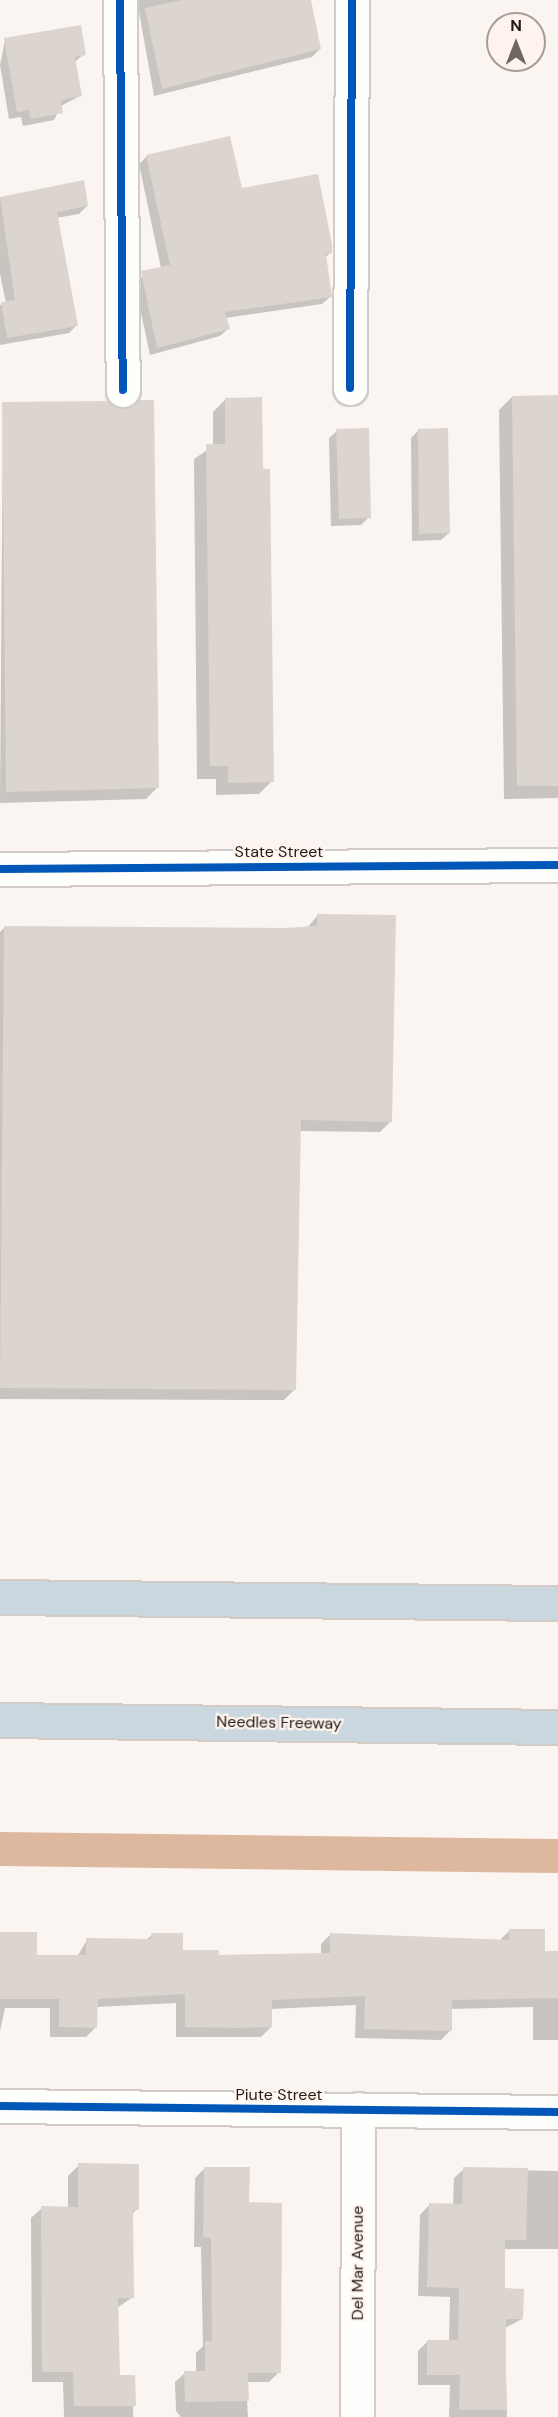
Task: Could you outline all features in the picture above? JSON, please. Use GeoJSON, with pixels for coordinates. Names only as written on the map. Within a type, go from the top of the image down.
{"type":"FeatureCollection","features":[{"type":"Feature","properties":{"kind":"highway"},"geometry":{"type":"LineString","coordinates":[[0,1597],[558,1603]]}},
{"type":"Feature","properties":{"kind":"highway","name":"Needles Freeway"},"geometry":{"type":"LineString","coordinates":[[0,1720],[558,1727]]}},
{"type":"Feature","properties":{"kind":"street"},"geometry":{"type":"LineString","coordinates":[[120,0],[123,390]]}},
{"type":"Feature","properties":{"kind":"street"},"geometry":{"type":"LineString","coordinates":[[350,388],[352,0]]}},
{"type":"Feature","properties":{"kind":"street","name":"State Street"},"geometry":{"type":"LineString","coordinates":[[0,869],[558,865]]}},
{"type":"Feature","properties":{"kind":"street","name":"Piute Street"},"geometry":{"type":"LineString","coordinates":[[0,2106],[558,2112]]}},
{"type":"Feature","properties":{"kind":"street","name":"Del Mar Avenue"},"geometry":{"type":"LineString","coordinates":[[357,2417],[358,2109]]}},
{"type":"Feature","properties":{"kind":"building"},"geometry":{"type":"Polygon","coordinates":[[[182,0],[311,0],[321,49],[162,89],[145,8],[182,0]]]}},
{"type":"Feature","properties":{"kind":"building"},"geometry":{"type":"Polygon","coordinates":[[[81,25],[86,55],[75,57],[82,96],[61,100],[63,113],[30,119],[29,110],[17,112],[4,38],[81,25]]]}},
{"type":"Feature","properties":{"kind":"building"},"geometry":{"type":"Polygon","coordinates":[[[230,136],[242,188],[318,174],[332,244],[332,253],[326,254],[332,297],[225,312],[230,329],[157,348],[141,271],[170,265],[146,155],[230,136]]]}},
{"type":"Feature","properties":{"kind":"building"},"geometry":{"type":"Polygon","coordinates":[[[84,180],[88,206],[57,212],[78,326],[7,338],[1,302],[15,300],[0,197],[84,180]]]}},
{"type":"Feature","properties":{"kind":"building"},"geometry":{"type":"Polygon","coordinates":[[[558,395],[558,786],[517,786],[512,396],[558,395]]]}},
{"type":"Feature","properties":{"kind":"building"},"geometry":{"type":"Polygon","coordinates":[[[262,397],[263,469],[270,469],[274,782],[228,783],[228,766],[210,766],[206,444],[225,444],[225,398],[262,397]]]}},
{"type":"Feature","properties":{"kind":"building"},"geometry":{"type":"Polygon","coordinates":[[[138,400],[154,400],[159,788],[6,792],[2,402],[108,401],[124,409],[138,400]]]}},
{"type":"Feature","properties":{"kind":"building"},"geometry":{"type":"Polygon","coordinates":[[[369,428],[371,518],[339,519],[336,429],[369,428]]]}},
{"type":"Feature","properties":{"kind":"building"},"geometry":{"type":"Polygon","coordinates":[[[448,428],[450,533],[419,534],[418,429],[448,428]]]}},
{"type":"Feature","properties":{"kind":"building"},"geometry":{"type":"Polygon","coordinates":[[[317,914],[396,915],[392,1122],[301,1120],[296,1390],[0,1388],[4,926],[284,928],[317,926],[317,914]]]}},
{"type":"Feature","properties":{"kind":"building"},"geometry":{"type":"Polygon","coordinates":[[[509,1929],[545,1929],[545,1951],[558,1951],[558,1998],[452,2000],[452,2031],[364,2029],[365,1996],[272,2000],[272,2027],[239,2028],[185,2027],[185,1994],[98,1999],[97,2028],[59,2027],[59,1999],[0,1999],[0,1932],[37,1932],[37,1955],[86,1955],[86,1938],[151,1939],[151,1933],[183,1933],[183,1950],[219,1950],[219,1955],[330,1953],[330,1933],[509,1940],[509,1929]]]}},
{"type":"Feature","properties":{"kind":"building"},"geometry":{"type":"Polygon","coordinates":[[[78,2163],[139,2164],[139,2210],[133,2210],[134,2298],[118,2298],[120,2375],[135,2375],[136,2406],[74,2406],[73,2372],[42,2372],[41,2206],[78,2207],[78,2163]]]}},
{"type":"Feature","properties":{"kind":"building"},"geometry":{"type":"Polygon","coordinates":[[[204,2167],[250,2167],[249,2202],[282,2203],[281,2373],[248,2373],[249,2401],[185,2402],[184,2371],[205,2371],[205,2341],[212,2341],[211,2238],[203,2237],[204,2167]]]}},
{"type":"Feature","properties":{"kind":"building"},"geometry":{"type":"Polygon","coordinates":[[[463,2167],[528,2168],[526,2240],[505,2240],[505,2288],[524,2289],[523,2319],[506,2319],[506,2410],[459,2410],[460,2375],[427,2375],[427,2340],[458,2340],[459,2288],[427,2287],[429,2203],[462,2204],[463,2167]]]}},
{"type":"Feature","properties":{"kind":"waterway"},"geometry":{"type":"LineString","coordinates":[[0,1849],[558,1856]]}},
{"type":"Feature","properties":{"kind":"cycle path"},"geometry":{"type":"LineString","coordinates":[[120,0],[123,390]]}},
{"type":"Feature","properties":{"kind":"cycle path"},"geometry":{"type":"LineString","coordinates":[[350,388],[352,0]]}},
{"type":"Feature","properties":{"kind":"cycle path"},"geometry":{"type":"LineString","coordinates":[[0,869],[558,865]]}},
{"type":"Feature","properties":{"kind":"cycle path"},"geometry":{"type":"LineString","coordinates":[[0,2106],[558,2112]]}}]}
